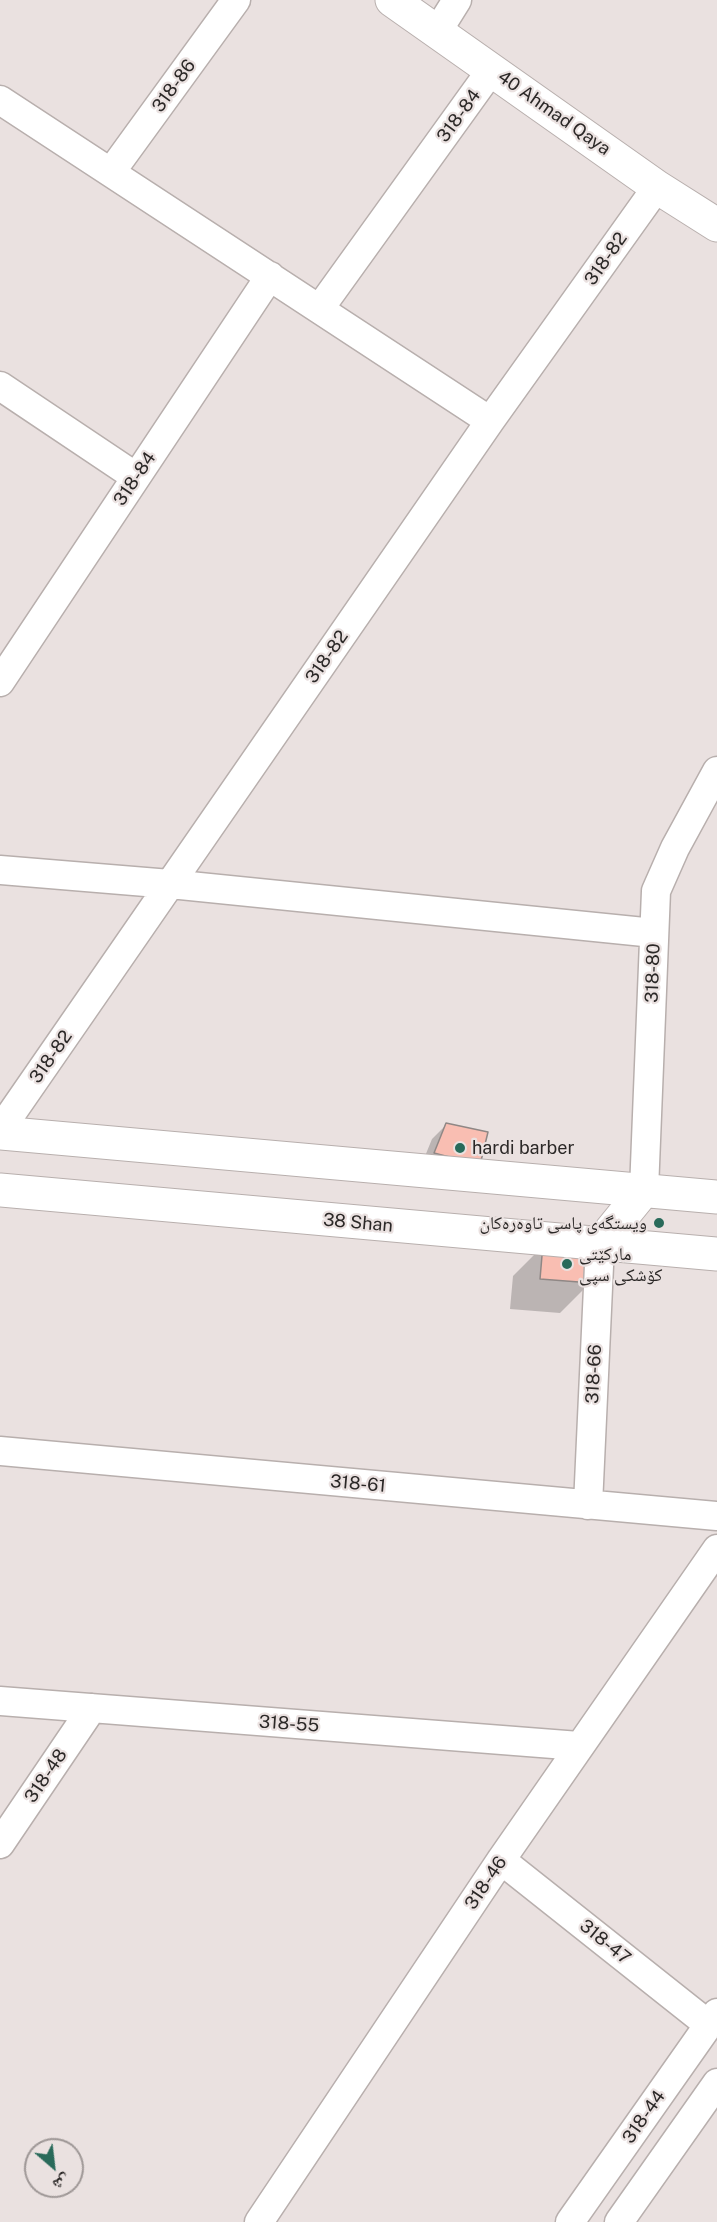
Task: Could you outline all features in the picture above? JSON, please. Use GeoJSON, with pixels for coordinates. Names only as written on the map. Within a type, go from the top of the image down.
{"type":"FeatureCollection","features":[{"type":"Feature","properties":{"kind":"street","name":"318-86"},"geometry":{"type":"LineString","coordinates":[[111,172],[237,0]]}},
{"type":"Feature","properties":{"kind":"street","name":"40 Ahmad Qaya"},"geometry":{"type":"LineString","coordinates":[[392,0],[657,186],[717,225]]}},
{"type":"Feature","properties":{"kind":"street"},"geometry":{"type":"LineString","coordinates":[[437,32],[457,0]]}},
{"type":"Feature","properties":{"kind":"street","name":"318-84"},"geometry":{"type":"LineString","coordinates":[[320,309],[492,69]]}},
{"type":"Feature","properties":{"kind":"street"},"geometry":{"type":"LineString","coordinates":[[0,100],[490,421]]}},
{"type":"Feature","properties":{"kind":"street","name":"318-82"},"geometry":{"type":"LineString","coordinates":[[0,1131],[490,421],[657,186]]}},
{"type":"Feature","properties":{"kind":"street","name":"318-84"},"geometry":{"type":"LineString","coordinates":[[0,682],[270,276]]}},
{"type":"Feature","properties":{"kind":"street"},"geometry":{"type":"LineString","coordinates":[[0,386],[136,477]]}},
{"type":"Feature","properties":{"kind":"street","name":"318-80"},"geometry":{"type":"LineString","coordinates":[[644,1190],[656,891],[675,848],[717,771]]}},
{"type":"Feature","properties":{"kind":"street"},"geometry":{"type":"LineString","coordinates":[[0,870],[170,884],[654,933]]}},
{"type":"Feature","properties":{"kind":"street"},"geometry":{"type":"LineString","coordinates":[[0,1131],[717,1197]]}},
{"type":"Feature","properties":{"kind":"street","name":"38 Shan"},"geometry":{"type":"LineString","coordinates":[[0,1190],[717,1254]]}},
{"type":"Feature","properties":{"kind":"street"},"geometry":{"type":"LineString","coordinates":[[600,1244],[644,1190]]}},
{"type":"Feature","properties":{"kind":"street","name":"318-66"},"geometry":{"type":"LineString","coordinates":[[588,1505],[600,1244]]}},
{"type":"Feature","properties":{"kind":"street","name":"318-61"},"geometry":{"type":"LineString","coordinates":[[0,1451],[717,1516]]}},
{"type":"Feature","properties":{"kind":"street","name":"318-46"},"geometry":{"type":"LineString","coordinates":[[260,2222],[501,1860],[717,1549]]}},
{"type":"Feature","properties":{"kind":"street","name":"318-55"},"geometry":{"type":"LineString","coordinates":[[0,1701],[579,1746]]}},
{"type":"Feature","properties":{"kind":"street","name":"318-48"},"geometry":{"type":"LineString","coordinates":[[0,1844],[92,1708]]}},
{"type":"Feature","properties":{"kind":"street","name":"318-47"},"geometry":{"type":"LineString","coordinates":[[501,1860],[713,2019]]}},
{"type":"Feature","properties":{"kind":"street","name":"318-44"},"geometry":{"type":"LineString","coordinates":[[570,2222],[713,2019]]}},
{"type":"Feature","properties":{"kind":"street"},"geometry":{"type":"LineString","coordinates":[[619,2222],[717,2083]]}},
{"type":"Feature","properties":{"kind":"building","name":"hardi barber"},"geometry":{"type":"Polygon","coordinates":[[[446,1123],[488,1132],[480,1165],[434,1153],[446,1123]]]}},
{"type":"Feature","properties":{"kind":"building","name":"مارکێتی کۆشکی سپی"},"geometry":{"type":"Polygon","coordinates":[[[543,1244],[595,1248],[592,1283],[540,1279],[543,1244]]]}},
{"type":"Feature","properties":{"kind":"place","name":"hardi barber"},"geometry":{"type":"Point","coordinates":[460,1148]}},
{"type":"Feature","properties":{"kind":"place","name":"ویستگەی پاسی تاوەرەکان"},"geometry":{"type":"Point","coordinates":[659,1223]}},
{"type":"Feature","properties":{"kind":"place","name":"مارکێتی کۆشکی سپی"},"geometry":{"type":"Point","coordinates":[567,1264]}}]}
